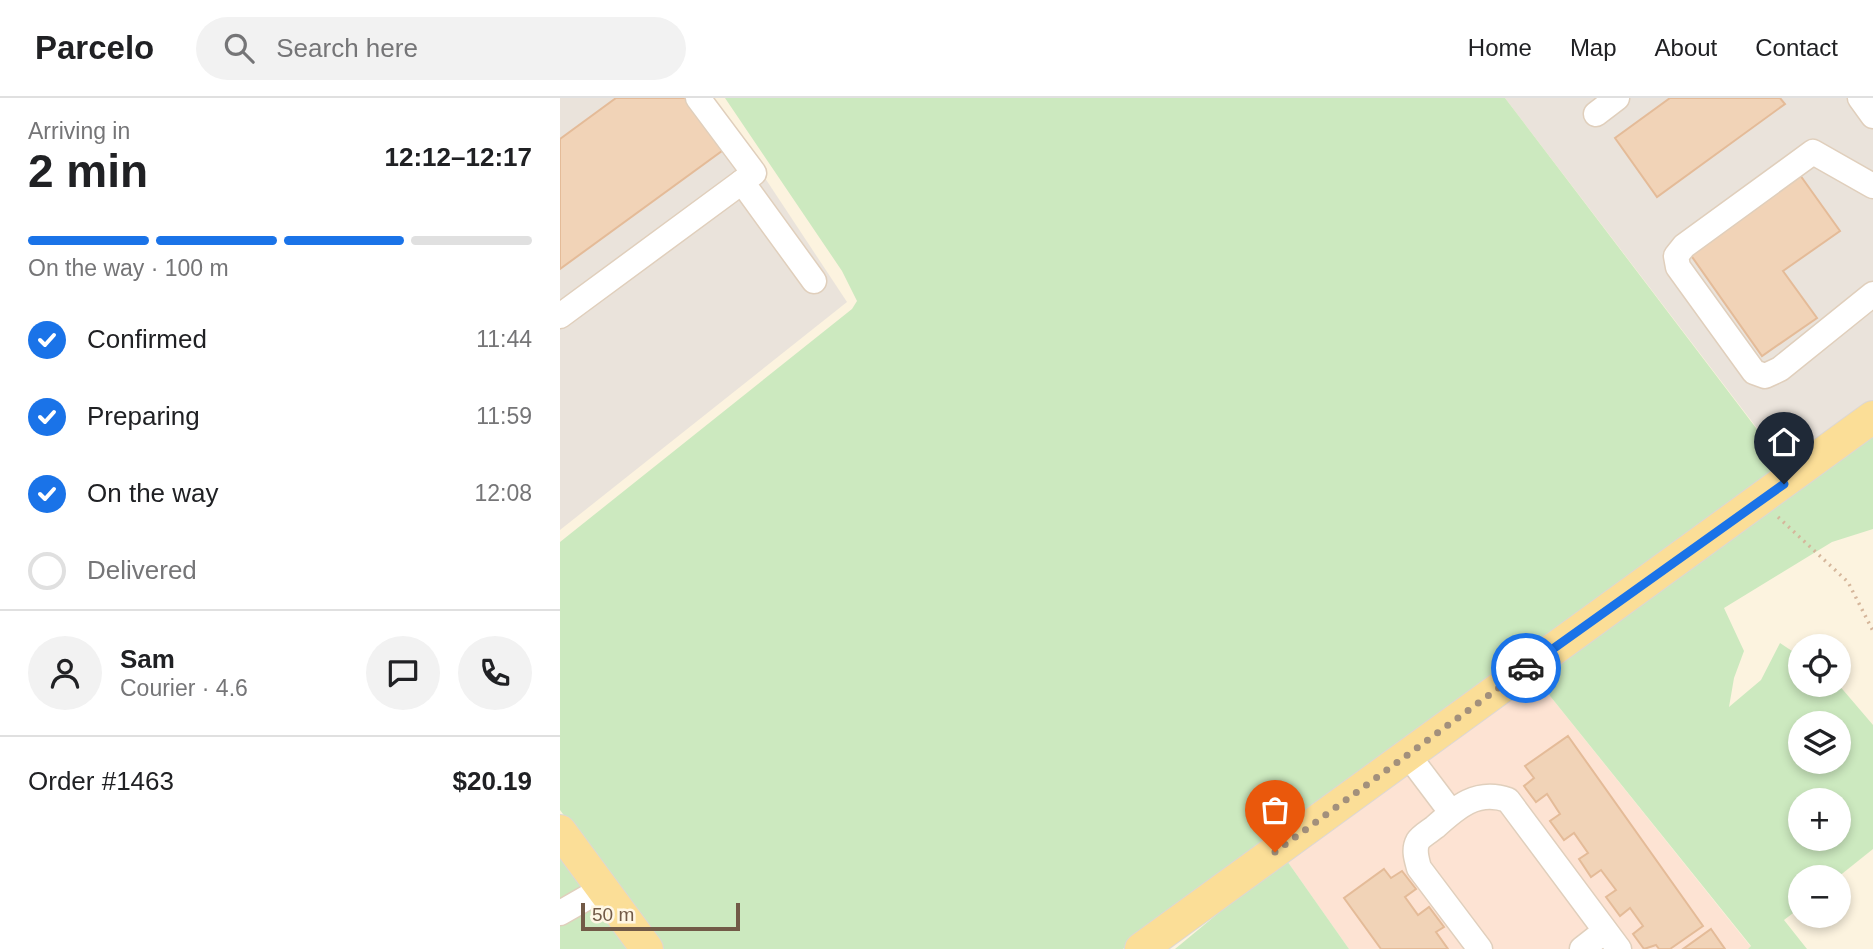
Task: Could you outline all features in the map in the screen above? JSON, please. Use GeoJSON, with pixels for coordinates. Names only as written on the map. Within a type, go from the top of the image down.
{"type":"FeatureCollection","features":[{"type":"Feature","properties":{"kind":"main road"},"geometry":{"type":"LineString","coordinates":[[1141,949],[1761,501],[1873,417]]}},
{"type":"Feature","properties":{"kind":"main road"},"geometry":{"type":"LineString","coordinates":[[560,831],[647,949]]}},
{"type":"Feature","properties":{"kind":"street"},"geometry":{"type":"LineString","coordinates":[[560,316],[754,173],[698,98]]}},
{"type":"Feature","properties":{"kind":"street"},"geometry":{"type":"LineString","coordinates":[[1596,114],[1617,98]]}},
{"type":"Feature","properties":{"kind":"street"},"geometry":{"type":"LineString","coordinates":[[1860,98],[1873,116]]}},
{"type":"Feature","properties":{"kind":"street"},"geometry":{"type":"LineString","coordinates":[[1873,186],[1813,152],[1684,246],[1676,257],[1678,267],[1754,372],[1765,376],[1780,369],[1873,294]]}},
{"type":"Feature","properties":{"kind":"street"},"geometry":{"type":"LineString","coordinates":[[742,182],[814,281]]}},
{"type":"Feature","properties":{"kind":"street"},"geometry":{"type":"LineString","coordinates":[[1408,755],[1451,813]]}},
{"type":"Feature","properties":{"kind":"street"},"geometry":{"type":"LineString","coordinates":[[1480,949],[1419,868],[1415,855],[1418,841],[1451,813],[1470,800],[1485,795],[1508,800],[1612,940],[1582,949]]}},
{"type":"Feature","properties":{"kind":"street"},"geometry":{"type":"LineString","coordinates":[[560,913],[602,889]]}},
{"type":"Feature","properties":{"kind":"path"},"geometry":{"type":"LineString","coordinates":[[1761,501],[1848,582],[1873,631]]}},
{"type":"Feature","properties":{"kind":"shaded area"},"geometry":{"type":"Polygon","coordinates":[[[560,98],[712,98],[847,302],[560,530],[560,98]]]}},
{"type":"Feature","properties":{"kind":"shaded area"},"geometry":{"type":"Polygon","coordinates":[[[1505,98],[1873,98],[1873,404],[1786,466],[1505,98]]]}},
{"type":"Feature","properties":{"kind":"shaded area"},"geometry":{"type":"Polygon","coordinates":[[[1534,676],[1751,947],[1349,949],[1285,858],[1534,676]]]}},
{"type":"Feature","properties":{"kind":"green space"},"geometry":{"type":"Polygon","coordinates":[[[725,98],[1505,98],[1785,466],[1123,949],[663,949],[560,810],[560,542],[852,309],[857,301],[842,271],[725,98]]]}},
{"type":"Feature","properties":{"kind":"green space"},"geometry":{"type":"Polygon","coordinates":[[[1873,431],[1873,529],[1832,542],[1724,608],[1744,651],[1734,678],[1729,707],[1761,680],[1780,643],[1788,648],[1788,697],[1849,697],[1873,725],[1873,849],[1851,867],[1788,865],[1788,917],[1784,920],[1807,949],[1748,949],[1751,946],[1534,676],[1873,431]]]}},
{"type":"Feature","properties":{"kind":"green space"},"geometry":{"type":"Polygon","coordinates":[[[560,853],[632,949],[560,949],[560,853]]]}},
{"type":"Feature","properties":{"kind":"green space"},"geometry":{"type":"Polygon","coordinates":[[[1285,858],[1349,949],[1175,949],[1285,858]]]}},
{"type":"Feature","properties":{"kind":"building"},"geometry":{"type":"Polygon","coordinates":[[[616,98],[689,98],[726,148],[560,269],[560,139],[616,98]]]}},
{"type":"Feature","properties":{"kind":"building"},"geometry":{"type":"Polygon","coordinates":[[[1670,98],[1780,98],[1785,104],[1657,197],[1615,138],[1670,98]]]}},
{"type":"Feature","properties":{"kind":"building"},"geometry":{"type":"Polygon","coordinates":[[[1800,175],[1840,231],[1783,271],[1817,318],[1762,356],[1690,254],[1800,175]]]}},
{"type":"Feature","properties":{"kind":"building"},"geometry":{"type":"Polygon","coordinates":[[[1568,736],[1703,926],[1670,949],[1659,949],[1656,945],[1644,949],[1633,934],[1643,926],[1630,908],[1620,916],[1606,897],[1616,890],[1601,870],[1591,877],[1579,859],[1588,853],[1574,833],[1564,840],[1550,821],[1560,814],[1547,794],[1536,802],[1524,786],[1534,778],[1525,766],[1568,736]]]}},
{"type":"Feature","properties":{"kind":"building"},"geometry":{"type":"Polygon","coordinates":[[[1384,869],[1391,878],[1402,871],[1416,889],[1405,897],[1418,915],[1429,907],[1444,927],[1436,932],[1448,949],[1381,949],[1344,898],[1384,869]]]}},
{"type":"Feature","properties":{"kind":"building"},"geometry":{"type":"Polygon","coordinates":[[[1711,929],[1725,949],[1683,949],[1711,929]]]}},
{"type":"Feature","properties":{"kind":"way so far"},"geometry":{"type":"LineString","coordinates":[[1275,852],[1526,668]]}},
{"type":"Feature","properties":{"kind":"route"},"geometry":{"type":"LineString","coordinates":[[1526,668],[1784,484]]}}]}
